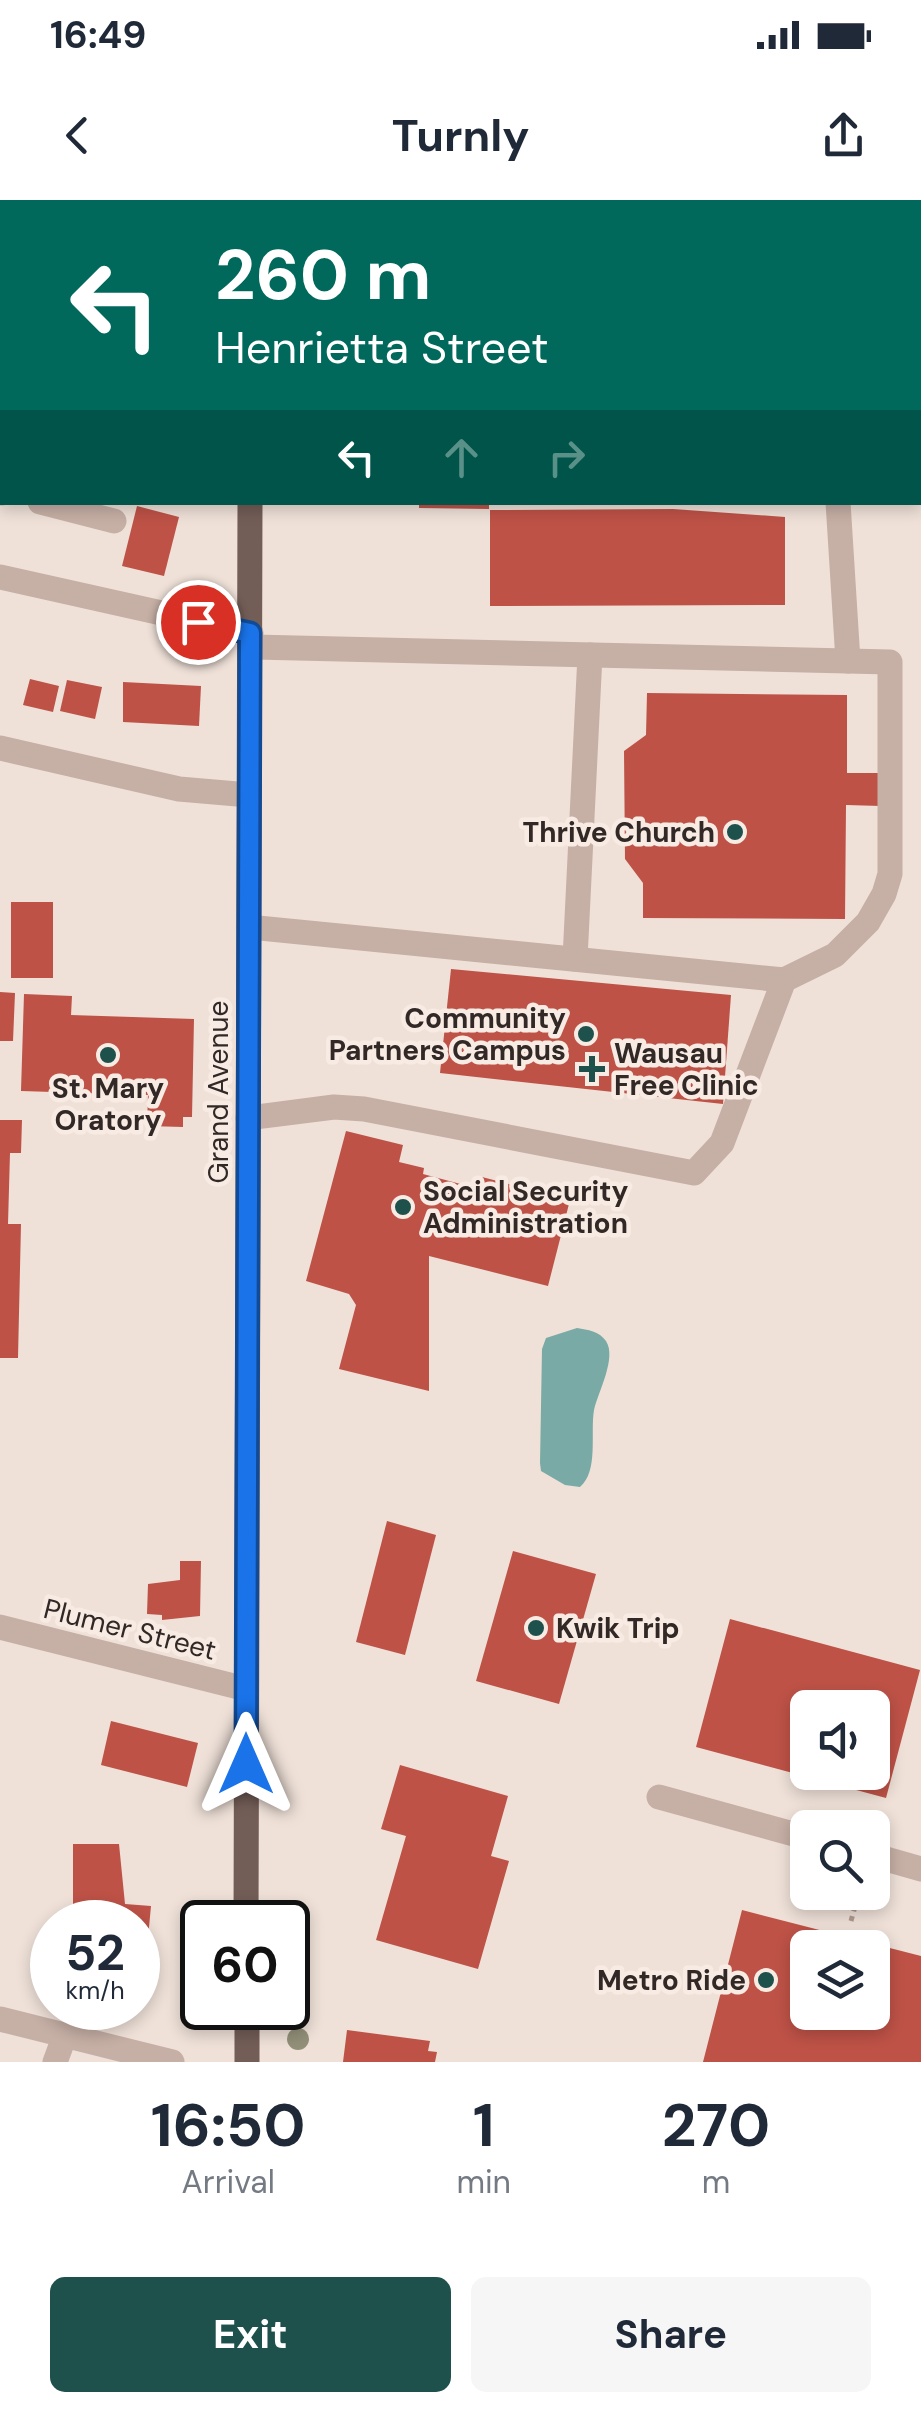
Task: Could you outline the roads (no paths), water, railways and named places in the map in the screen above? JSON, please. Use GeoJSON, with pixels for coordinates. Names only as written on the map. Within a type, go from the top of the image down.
{"type":"FeatureCollection","features":[{"type":"Feature","properties":{"kind":"main road","name":"Grand Avenue"},"geometry":{"type":"LineString","coordinates":[[246,1900],[250,505]]}},
{"type":"Feature","properties":{"kind":"main road"},"geometry":{"type":"LineString","coordinates":[[246,2030],[246,2062]]}},
{"type":"Feature","properties":{"kind":"street"},"geometry":{"type":"LineString","coordinates":[[56,505],[99,513]]}},
{"type":"Feature","properties":{"kind":"street"},"geometry":{"type":"LineString","coordinates":[[838,505],[848,662]]}},
{"type":"Feature","properties":{"kind":"street"},"geometry":{"type":"LineString","coordinates":[[0,577],[251,640],[590,655],[890,662],[890,874],[868,922],[834,955],[790,973],[784,980],[722,1143],[694,1173],[364,1109],[334,1107],[248,1118]]}},
{"type":"Feature","properties":{"kind":"street"},"geometry":{"type":"LineString","coordinates":[[575,959],[590,655]]}},
{"type":"Feature","properties":{"kind":"street"},"geometry":{"type":"LineString","coordinates":[[0,748],[178,789],[248,794]]}},
{"type":"Feature","properties":{"kind":"street"},"geometry":{"type":"LineString","coordinates":[[248,927],[784,980]]}},
{"type":"Feature","properties":{"kind":"street","name":"Plumer Street"},"geometry":{"type":"LineString","coordinates":[[0,1627],[246,1689]]}},
{"type":"Feature","properties":{"kind":"street"},"geometry":{"type":"LineString","coordinates":[[659,1797],[790,1833]]}},
{"type":"Feature","properties":{"kind":"street"},"geometry":{"type":"LineString","coordinates":[[890,1860],[921,1868]]}},
{"type":"Feature","properties":{"kind":"street"},"geometry":{"type":"LineString","coordinates":[[0,2020],[172,2062]]}},
{"type":"Feature","properties":{"kind":"street"},"geometry":{"type":"LineString","coordinates":[[55,2062],[65,2035]]}},
{"type":"Feature","properties":{"kind":"water"},"geometry":{"type":"Polygon","coordinates":[[[577,1328],[603,1338],[609,1348],[606,1375],[594,1410],[590,1471],[580,1487],[565,1485],[541,1471],[540,1463],[542,1349],[546,1338],[577,1328]]]}},
{"type":"Feature","properties":{"kind":"place","name":"Thrive Church"},"geometry":{"type":"Point","coordinates":[735,832]}},
{"type":"Feature","properties":{"kind":"place","name":"Community Partners Campus"},"geometry":{"type":"Point","coordinates":[586,1034]}},
{"type":"Feature","properties":{"kind":"place","name":"St. Mary Oratory"},"geometry":{"type":"Point","coordinates":[108,1055]}},
{"type":"Feature","properties":{"kind":"place","name":"Wausau Free Clinic"},"geometry":{"type":"Point","coordinates":[592,1069]}},
{"type":"Feature","properties":{"kind":"place","name":"Social Security Administration"},"geometry":{"type":"Point","coordinates":[403,1207]}},
{"type":"Feature","properties":{"kind":"place","name":"Kwik Trip"},"geometry":{"type":"Point","coordinates":[536,1628]}},
{"type":"Feature","properties":{"kind":"place","name":"Metro Ride"},"geometry":{"type":"Point","coordinates":[766,1980]}}]}
